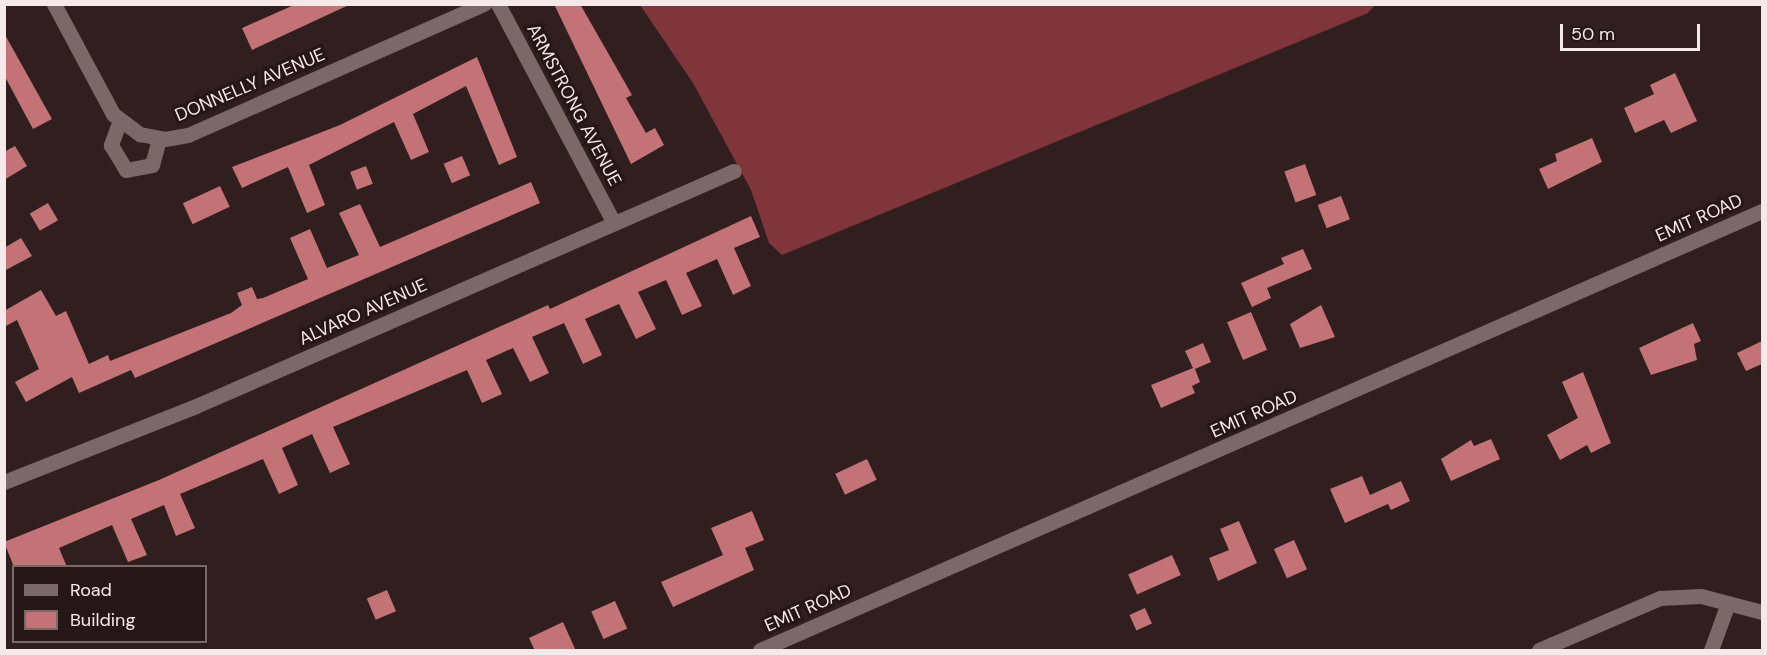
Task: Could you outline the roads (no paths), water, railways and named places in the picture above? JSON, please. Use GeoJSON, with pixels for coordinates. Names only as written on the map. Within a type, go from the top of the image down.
{"type":"FeatureCollection","features":[{"type":"Feature","properties":{"kind":"street"},"geometry":{"type":"LineString","coordinates":[[54,4],[120,120],[112,152],[126,170],[152,165],[159,138]]}},
{"type":"Feature","properties":{"kind":"street","name":"DONNELLY AVENUE"},"geometry":{"type":"LineString","coordinates":[[120,120],[159,138],[188,135],[484,4]]}},
{"type":"Feature","properties":{"kind":"street","name":"ARMSTRONG AVENUE"},"geometry":{"type":"LineString","coordinates":[[498,4],[614,223]]}},
{"type":"Feature","properties":{"kind":"street","name":"ALVARO AVENUE"},"geometry":{"type":"LineString","coordinates":[[4,482],[196,406],[734,171]]}},
{"type":"Feature","properties":{"kind":"street","name":"EMIT ROAD"},"geometry":{"type":"LineString","coordinates":[[760,651],[1762,211]]}},
{"type":"Feature","properties":{"kind":"street"},"geometry":{"type":"LineString","coordinates":[[1539,651],[1660,598],[1701,596],[1762,612]]}},
{"type":"Feature","properties":{"kind":"street"},"geometry":{"type":"LineString","coordinates":[[1711,651],[1728,603]]}}]}
